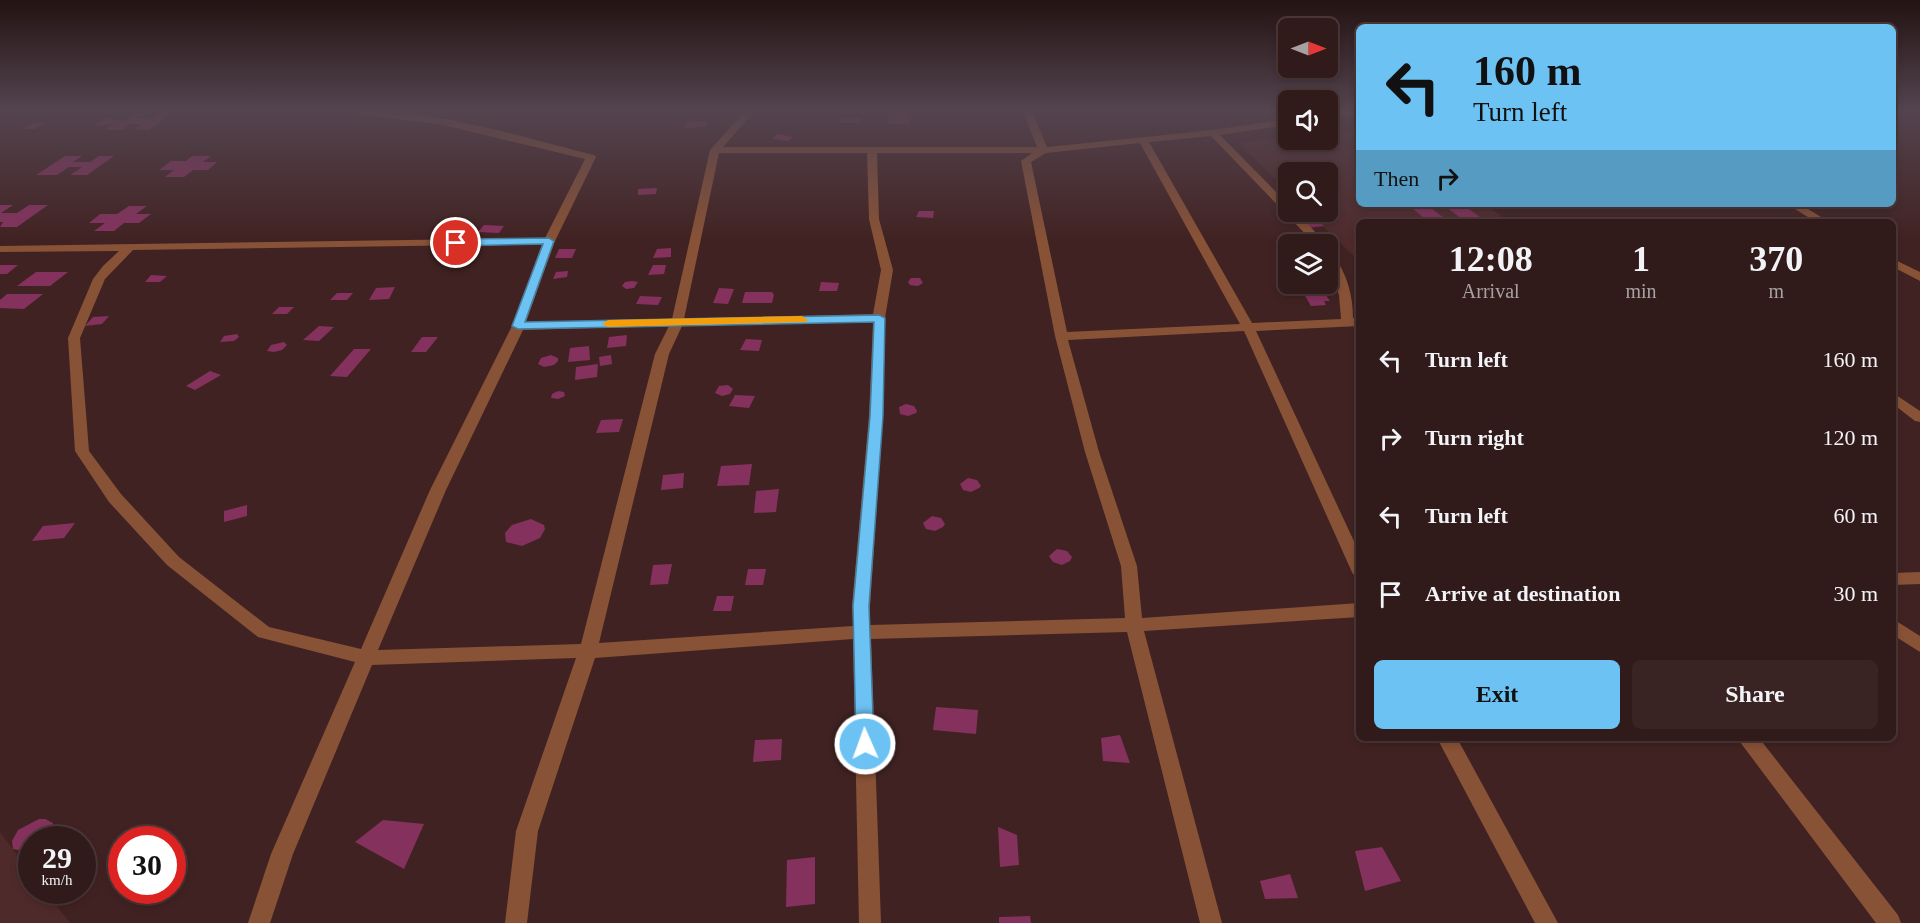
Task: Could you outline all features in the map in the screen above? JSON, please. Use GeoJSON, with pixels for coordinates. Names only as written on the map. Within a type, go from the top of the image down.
{"type":"FeatureCollection","features":[{"type":"Feature","properties":{"kind":"street"},"geometry":{"type":"LineString","coordinates":[[258,923],[282,854],[438,490],[518,326],[549,241],[591,157],[580,154]]}},
{"type":"Feature","properties":{"kind":"street"},"geometry":{"type":"LineString","coordinates":[[516,923],[527,831],[588,651],[662,354],[677,322],[714,154]]}},
{"type":"Feature","properties":{"kind":"street"},"geometry":{"type":"LineString","coordinates":[[870,923],[861,606],[876,416],[879,318],[886,270],[874,219],[872,154]]}},
{"type":"Feature","properties":{"kind":"street"},"geometry":{"type":"LineString","coordinates":[[1037,154],[1026,161],[1061,336],[1092,452],[1129,567],[1134,625],[1211,923]]}},
{"type":"Feature","properties":{"kind":"street"},"geometry":{"type":"LineString","coordinates":[[1151,154],[1248,327],[1356,563]]}},
{"type":"Feature","properties":{"kind":"street"},"geometry":{"type":"LineString","coordinates":[[1231,154],[1278,199]]}},
{"type":"Feature","properties":{"kind":"street"},"geometry":{"type":"LineString","coordinates":[[1797,207],[1819,219]]}},
{"type":"Feature","properties":{"kind":"street"},"geometry":{"type":"LineString","coordinates":[[1301,222],[1312,234]]}},
{"type":"Feature","properties":{"kind":"street"},"geometry":{"type":"LineString","coordinates":[[0,249],[549,241]]}},
{"type":"Feature","properties":{"kind":"street"},"geometry":{"type":"LineString","coordinates":[[130,247],[107,268],[99,279],[74,338],[82,451],[115,498],[174,561],[264,632],[367,658],[588,651],[862,632],[1134,625],[1356,610]]}},
{"type":"Feature","properties":{"kind":"street"},"geometry":{"type":"LineString","coordinates":[[1896,264],[1920,278]]}},
{"type":"Feature","properties":{"kind":"street"},"geometry":{"type":"LineString","coordinates":[[1061,336],[1353,322],[1347,296],[1338,273]]}},
{"type":"Feature","properties":{"kind":"street"},"geometry":{"type":"LineString","coordinates":[[518,326],[879,318]]}},
{"type":"Feature","properties":{"kind":"street"},"geometry":{"type":"LineString","coordinates":[[1896,399],[1920,418]]}},
{"type":"Feature","properties":{"kind":"street"},"geometry":{"type":"LineString","coordinates":[[1896,579],[1920,578]]}},
{"type":"Feature","properties":{"kind":"street"},"geometry":{"type":"LineString","coordinates":[[1896,628],[1920,645]]}},
{"type":"Feature","properties":{"kind":"street"},"geometry":{"type":"LineString","coordinates":[[1449,741],[1547,923]]}},
{"type":"Feature","properties":{"kind":"street"},"geometry":{"type":"LineString","coordinates":[[1749,741],[1890,923]]}},
{"type":"Feature","properties":{"kind":"shaded area"},"geometry":{"type":"Polygon","coordinates":[[[1249,154],[1356,154],[1356,207],[1489,207],[1505,219],[1356,219],[1356,258],[1338,241],[1338,234],[1331,234],[1318,222],[1338,222],[1338,162],[1278,162],[1278,182],[1249,154]]]}},
{"type":"Feature","properties":{"kind":"shaded area"},"geometry":{"type":"Polygon","coordinates":[[[0,832],[18,856],[18,904],[55,904],[70,923],[0,923],[0,832]]]}},
{"type":"Feature","properties":{"kind":"building"},"geometry":{"type":"Polygon","coordinates":[[[65,156],[82,156],[73,162],[90,162],[99,156],[114,156],[87,175],[70,175],[82,167],[69,167],[57,175],[36,175],[65,156]]]}},
{"type":"Feature","properties":{"kind":"building"},"geometry":{"type":"Polygon","coordinates":[[[192,156],[211,156],[203,162],[217,162],[208,170],[193,170],[184,177],[165,177],[174,170],[159,170],[171,161],[186,161],[192,156]]]}},
{"type":"Feature","properties":{"kind":"building"},"geometry":{"type":"Polygon","coordinates":[[[657,188],[656,194],[638,195],[638,189],[657,188]]]}},
{"type":"Feature","properties":{"kind":"building"},"geometry":{"type":"Polygon","coordinates":[[[0,205],[13,205],[1,213],[17,213],[29,205],[48,205],[17,227],[0,227],[3,222],[0,222],[0,205]]]}},
{"type":"Feature","properties":{"kind":"building"},"geometry":{"type":"Polygon","coordinates":[[[129,206],[147,206],[136,214],[151,214],[139,223],[124,223],[114,231],[94,231],[105,223],[89,223],[100,214],[117,214],[129,206]]]}},
{"type":"Feature","properties":{"kind":"building"},"geometry":{"type":"Polygon","coordinates":[[[1411,207],[1430,207],[1445,219],[1425,219],[1411,207]]]}},
{"type":"Feature","properties":{"kind":"building"},"geometry":{"type":"Polygon","coordinates":[[[1446,207],[1466,207],[1483,219],[1462,219],[1446,207]]]}},
{"type":"Feature","properties":{"kind":"building"},"geometry":{"type":"Polygon","coordinates":[[[919,211],[934,211],[933,218],[916,217],[919,211]]]}},
{"type":"Feature","properties":{"kind":"building"},"geometry":{"type":"Polygon","coordinates":[[[1302,222],[1320,222],[1324,226],[1307,228],[1302,222]]]}},
{"type":"Feature","properties":{"kind":"building"},"geometry":{"type":"Polygon","coordinates":[[[484,225],[504,226],[499,233],[478,232],[484,225]]]}},
{"type":"Feature","properties":{"kind":"building"},"geometry":{"type":"Polygon","coordinates":[[[671,248],[671,257],[653,258],[657,249],[671,248]]]}},
{"type":"Feature","properties":{"kind":"building"},"geometry":{"type":"Polygon","coordinates":[[[559,249],[576,249],[572,258],[555,258],[559,249]]]}},
{"type":"Feature","properties":{"kind":"building"},"geometry":{"type":"Polygon","coordinates":[[[0,265],[18,265],[7,274],[0,274],[0,265]]]}},
{"type":"Feature","properties":{"kind":"building"},"geometry":{"type":"Polygon","coordinates":[[[653,265],[666,265],[664,274],[648,275],[653,265]]]}},
{"type":"Feature","properties":{"kind":"building"},"geometry":{"type":"Polygon","coordinates":[[[568,271],[567,277],[553,279],[556,272],[568,271]]]}},
{"type":"Feature","properties":{"kind":"building"},"geometry":{"type":"Polygon","coordinates":[[[36,272],[68,272],[50,286],[17,286],[36,272]]]}},
{"type":"Feature","properties":{"kind":"building"},"geometry":{"type":"Polygon","coordinates":[[[151,275],[167,276],[160,282],[145,282],[151,275]]]}},
{"type":"Feature","properties":{"kind":"building"},"geometry":{"type":"Polygon","coordinates":[[[911,278],[920,278],[923,283],[918,286],[910,285],[908,282],[911,278]]]}},
{"type":"Feature","properties":{"kind":"building"},"geometry":{"type":"Polygon","coordinates":[[[625,282],[638,282],[634,288],[626,289],[622,286],[625,282]]]}},
{"type":"Feature","properties":{"kind":"building"},"geometry":{"type":"Polygon","coordinates":[[[821,282],[839,283],[837,291],[819,291],[821,282]]]}},
{"type":"Feature","properties":{"kind":"building"},"geometry":{"type":"Polygon","coordinates":[[[395,287],[389,299],[369,300],[376,288],[395,287]]]}},
{"type":"Feature","properties":{"kind":"building"},"geometry":{"type":"Polygon","coordinates":[[[719,288],[734,289],[728,304],[713,303],[719,288]]]}},
{"type":"Feature","properties":{"kind":"building"},"geometry":{"type":"Polygon","coordinates":[[[745,292],[772,292],[774,295],[772,303],[742,303],[745,292]]]}},
{"type":"Feature","properties":{"kind":"building"},"geometry":{"type":"Polygon","coordinates":[[[337,293],[353,293],[347,300],[330,300],[337,293]]]}},
{"type":"Feature","properties":{"kind":"building"},"geometry":{"type":"Polygon","coordinates":[[[7,294],[43,294],[24,309],[0,308],[0,300],[7,294]]]}},
{"type":"Feature","properties":{"kind":"building"},"geometry":{"type":"Polygon","coordinates":[[[1304,294],[1325,294],[1330,301],[1324,301],[1326,305],[1311,306],[1304,294]]]}},
{"type":"Feature","properties":{"kind":"building"},"geometry":{"type":"Polygon","coordinates":[[[640,296],[662,297],[658,305],[636,304],[640,296]]]}},
{"type":"Feature","properties":{"kind":"building"},"geometry":{"type":"Polygon","coordinates":[[[279,307],[294,307],[287,314],[272,314],[279,307]]]}},
{"type":"Feature","properties":{"kind":"building"},"geometry":{"type":"Polygon","coordinates":[[[109,316],[102,324],[85,326],[93,317],[109,316]]]}},
{"type":"Feature","properties":{"kind":"building"},"geometry":{"type":"Polygon","coordinates":[[[319,326],[334,327],[319,341],[303,340],[319,326]]]}},
{"type":"Feature","properties":{"kind":"building"},"geometry":{"type":"Polygon","coordinates":[[[237,334],[239,337],[234,341],[220,342],[224,336],[237,334]]]}},
{"type":"Feature","properties":{"kind":"building"},"geometry":{"type":"Polygon","coordinates":[[[627,335],[626,346],[607,348],[609,337],[627,335]]]}},
{"type":"Feature","properties":{"kind":"building"},"geometry":{"type":"Polygon","coordinates":[[[422,337],[438,337],[426,352],[411,352],[422,337]]]}},
{"type":"Feature","properties":{"kind":"building"},"geometry":{"type":"Polygon","coordinates":[[[746,339],[762,340],[759,351],[740,350],[746,339]]]}},
{"type":"Feature","properties":{"kind":"building"},"geometry":{"type":"Polygon","coordinates":[[[284,342],[287,345],[282,350],[267,351],[271,345],[284,342]]]}},
{"type":"Feature","properties":{"kind":"building"},"geometry":{"type":"Polygon","coordinates":[[[589,346],[590,360],[568,362],[570,348],[589,346]]]}},
{"type":"Feature","properties":{"kind":"building"},"geometry":{"type":"Polygon","coordinates":[[[354,349],[371,349],[347,377],[330,376],[354,349]]]}},
{"type":"Feature","properties":{"kind":"building"},"geometry":{"type":"Polygon","coordinates":[[[551,355],[558,358],[554,365],[544,367],[538,364],[541,358],[551,355]]]}},
{"type":"Feature","properties":{"kind":"building"},"geometry":{"type":"Polygon","coordinates":[[[611,355],[612,364],[600,366],[599,357],[611,355]]]}},
{"type":"Feature","properties":{"kind":"building"},"geometry":{"type":"Polygon","coordinates":[[[598,364],[597,377],[575,380],[576,367],[598,364]]]}},
{"type":"Feature","properties":{"kind":"building"},"geometry":{"type":"Polygon","coordinates":[[[210,371],[221,375],[195,390],[186,386],[210,371]]]}},
{"type":"Feature","properties":{"kind":"building"},"geometry":{"type":"Polygon","coordinates":[[[728,385],[733,389],[730,394],[722,396],[715,393],[719,386],[728,385]]]}},
{"type":"Feature","properties":{"kind":"building"},"geometry":{"type":"Polygon","coordinates":[[[558,391],[564,392],[565,396],[558,399],[551,398],[552,394],[558,391]]]}},
{"type":"Feature","properties":{"kind":"building"},"geometry":{"type":"Polygon","coordinates":[[[735,395],[755,396],[749,408],[729,406],[735,395]]]}},
{"type":"Feature","properties":{"kind":"building"},"geometry":{"type":"Polygon","coordinates":[[[906,404],[914,406],[916,413],[908,416],[900,414],[899,407],[906,404]]]}},
{"type":"Feature","properties":{"kind":"building"},"geometry":{"type":"Polygon","coordinates":[[[623,419],[619,432],[596,433],[601,420],[623,419]]]}},
{"type":"Feature","properties":{"kind":"building"},"geometry":{"type":"Polygon","coordinates":[[[752,464],[749,485],[717,486],[721,466],[752,464]]]}},
{"type":"Feature","properties":{"kind":"building"},"geometry":{"type":"Polygon","coordinates":[[[684,473],[683,488],[661,490],[663,475],[684,473]]]}},
{"type":"Feature","properties":{"kind":"building"},"geometry":{"type":"Polygon","coordinates":[[[968,478],[977,480],[981,486],[971,492],[963,490],[960,484],[968,478]]]}},
{"type":"Feature","properties":{"kind":"building"},"geometry":{"type":"Polygon","coordinates":[[[779,489],[776,512],[754,513],[756,491],[779,489]]]}},
{"type":"Feature","properties":{"kind":"building"},"geometry":{"type":"Polygon","coordinates":[[[247,505],[247,516],[224,522],[224,511],[247,505]]]}},
{"type":"Feature","properties":{"kind":"building"},"geometry":{"type":"Polygon","coordinates":[[[932,516],[941,518],[945,524],[943,527],[935,531],[926,529],[923,523],[932,516]]]}},
{"type":"Feature","properties":{"kind":"building"},"geometry":{"type":"Polygon","coordinates":[[[531,519],[544,525],[545,529],[540,538],[522,546],[506,542],[505,533],[512,525],[531,519]]]}},
{"type":"Feature","properties":{"kind":"building"},"geometry":{"type":"Polygon","coordinates":[[[75,523],[64,538],[32,541],[43,526],[75,523]]]}},
{"type":"Feature","properties":{"kind":"building"},"geometry":{"type":"Polygon","coordinates":[[[1057,549],[1067,551],[1072,557],[1070,561],[1062,565],[1053,562],[1049,556],[1057,549]]]}},
{"type":"Feature","properties":{"kind":"building"},"geometry":{"type":"Polygon","coordinates":[[[672,564],[668,584],[650,585],[653,565],[672,564]]]}},
{"type":"Feature","properties":{"kind":"building"},"geometry":{"type":"Polygon","coordinates":[[[748,569],[766,569],[763,585],[745,585],[748,569]]]}},
{"type":"Feature","properties":{"kind":"building"},"geometry":{"type":"Polygon","coordinates":[[[717,596],[734,596],[731,611],[713,611],[717,596]]]}},
{"type":"Feature","properties":{"kind":"building"},"geometry":{"type":"Polygon","coordinates":[[[936,707],[978,710],[976,734],[933,730],[936,707]]]}},
{"type":"Feature","properties":{"kind":"building"},"geometry":{"type":"Polygon","coordinates":[[[1120,735],[1130,763],[1103,761],[1101,738],[1120,735]]]}},
{"type":"Feature","properties":{"kind":"building"},"geometry":{"type":"Polygon","coordinates":[[[782,739],[781,760],[753,762],[755,740],[782,739]]]}},
{"type":"Feature","properties":{"kind":"building"},"geometry":{"type":"Polygon","coordinates":[[[39,819],[53,823],[52,826],[26,826],[39,819]]]}},
{"type":"Feature","properties":{"kind":"building"},"geometry":{"type":"Polygon","coordinates":[[[383,820],[424,824],[404,869],[355,842],[383,820]]]}},
{"type":"Feature","properties":{"kind":"building"},"geometry":{"type":"Polygon","coordinates":[[[998,827],[1017,835],[1019,865],[1000,867],[998,827]]]}},
{"type":"Feature","properties":{"kind":"building"},"geometry":{"type":"Polygon","coordinates":[[[18,830],[18,850],[13,849],[12,841],[18,830]]]}},
{"type":"Feature","properties":{"kind":"building"},"geometry":{"type":"Polygon","coordinates":[[[1382,847],[1401,881],[1365,891],[1355,851],[1382,847]]]}},
{"type":"Feature","properties":{"kind":"building"},"geometry":{"type":"Polygon","coordinates":[[[815,857],[815,904],[786,907],[787,860],[815,857]]]}},
{"type":"Feature","properties":{"kind":"building"},"geometry":{"type":"Polygon","coordinates":[[[1290,874],[1298,898],[1265,899],[1260,881],[1290,874]]]}},
{"type":"Feature","properties":{"kind":"building"},"geometry":{"type":"Polygon","coordinates":[[[1030,916],[1031,923],[999,923],[999,917],[1030,916]]]}},
{"type":"Feature","properties":{"kind":"slow traffic"},"geometry":{"type":"LineString","coordinates":[[608,324],[802,320]]}},
{"type":"Feature","properties":{"kind":"route"},"geometry":{"type":"LineString","coordinates":[[456,243],[549,241],[518,326],[879,318],[876,416],[861,606],[865,744]]}}]}
